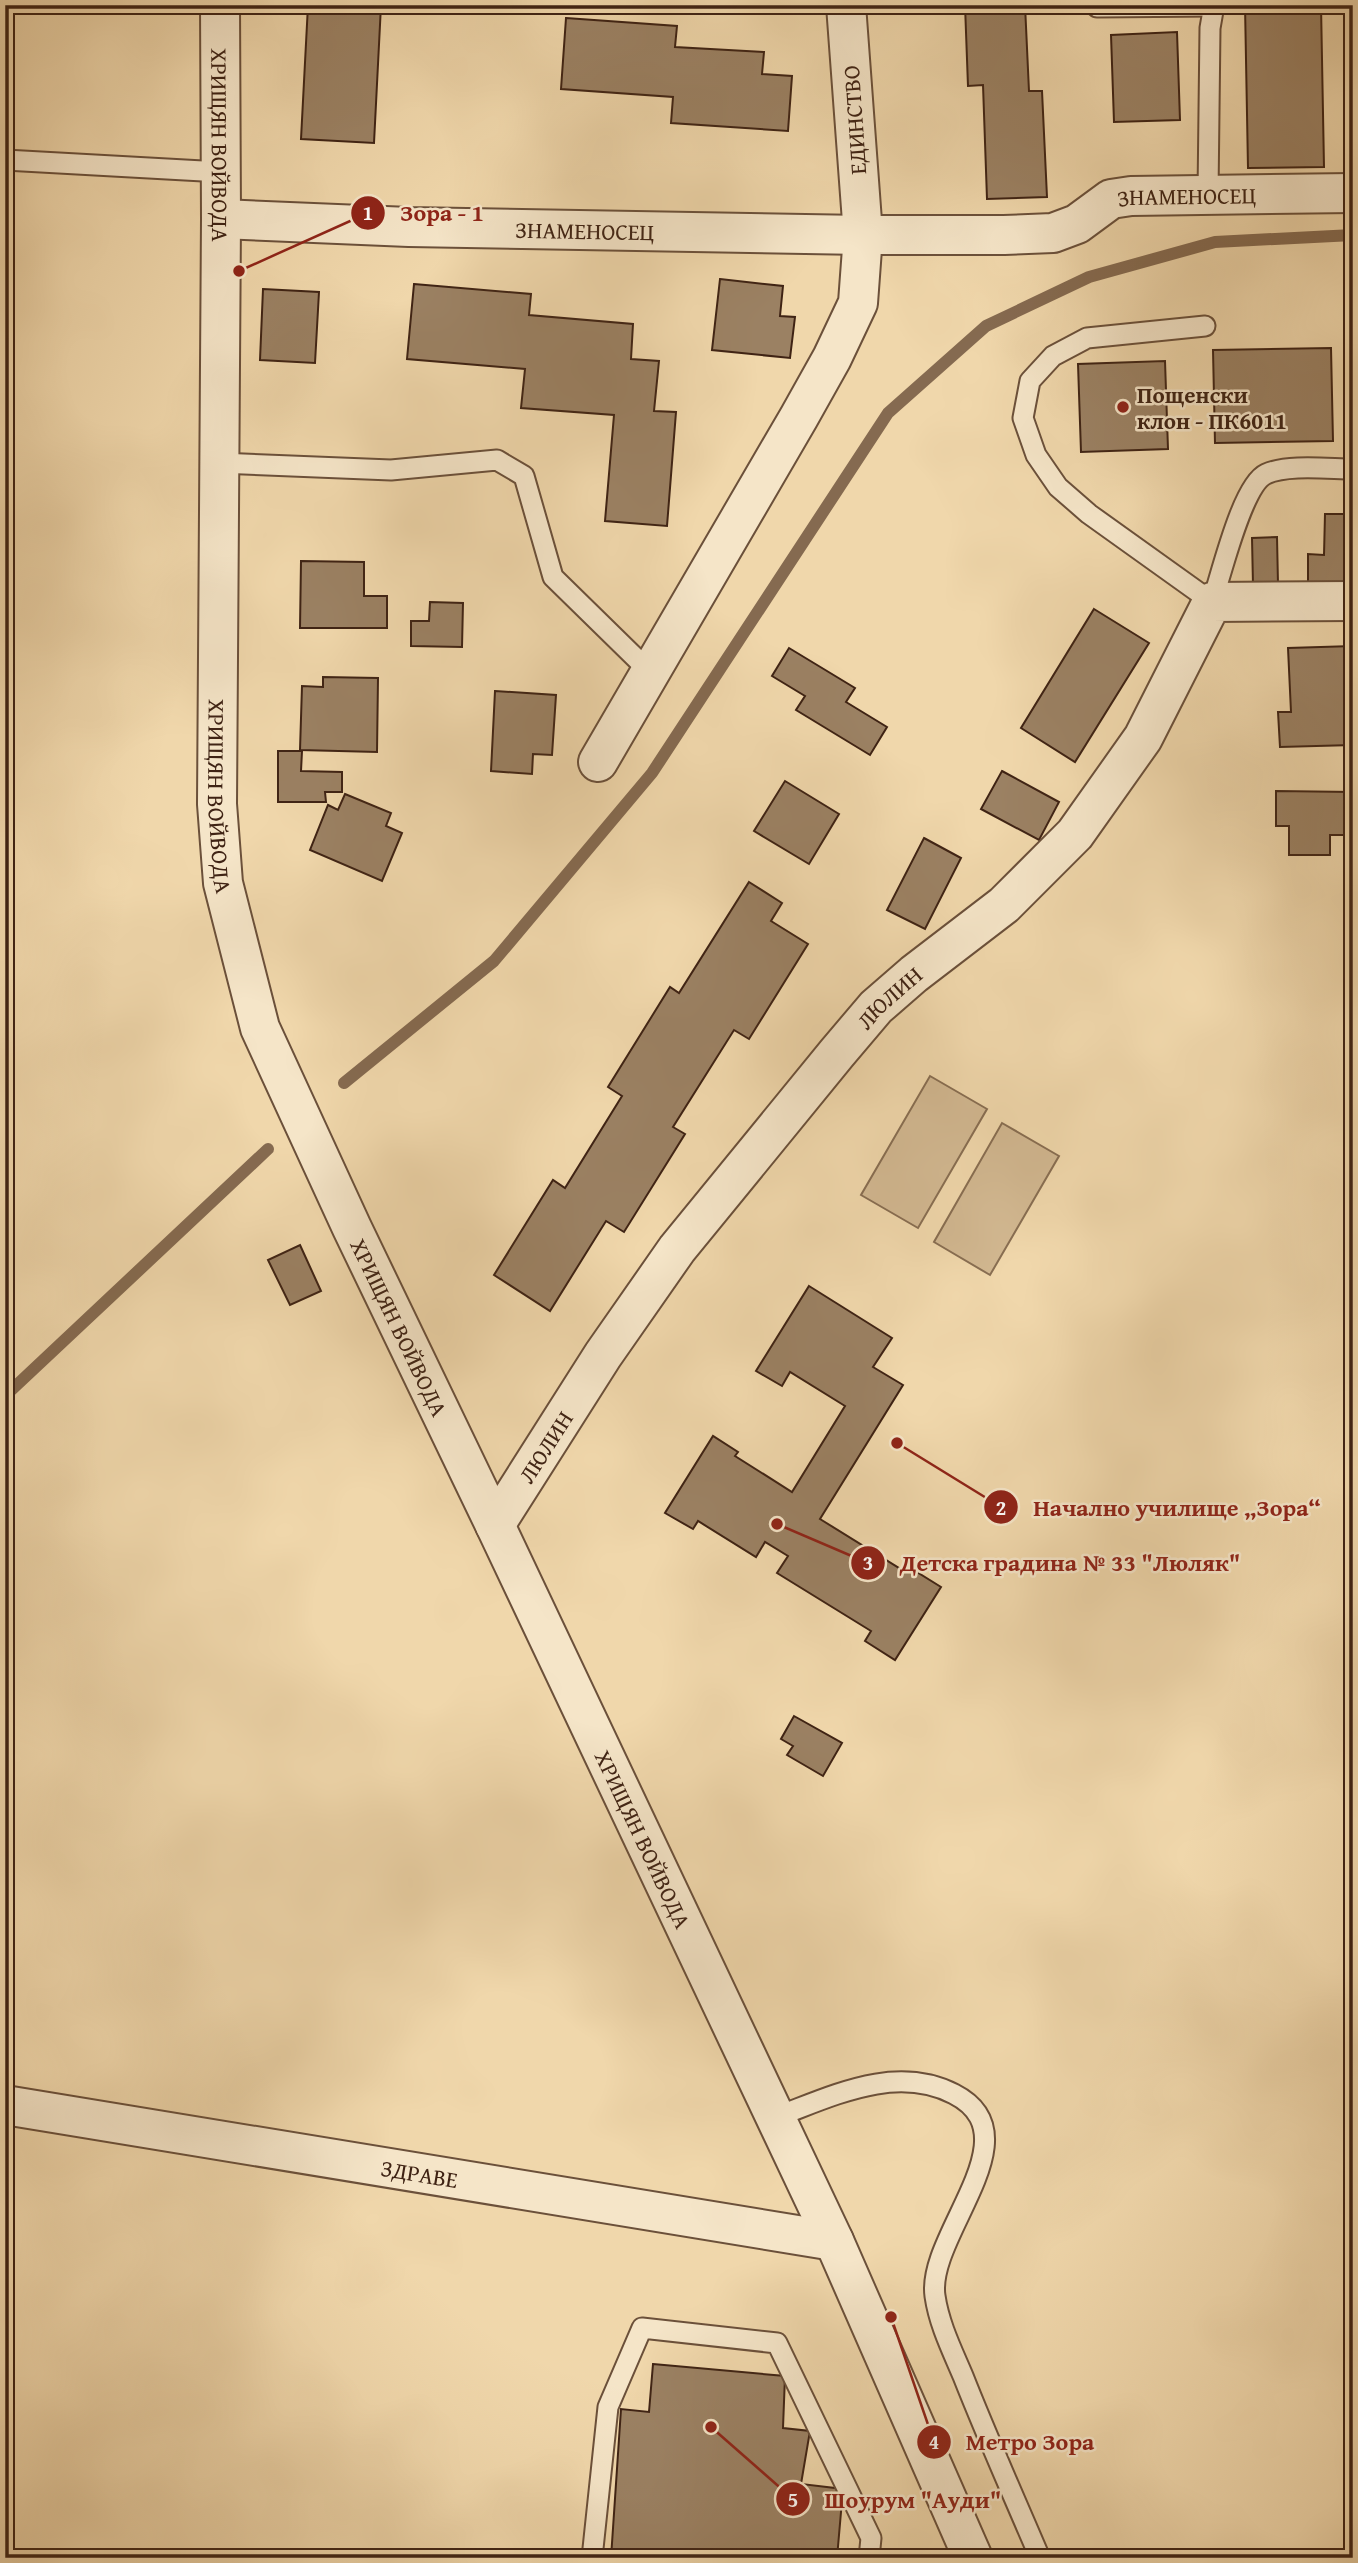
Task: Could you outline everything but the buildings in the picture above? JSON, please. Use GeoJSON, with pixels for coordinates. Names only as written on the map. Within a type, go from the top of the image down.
{"type":"FeatureCollection","features":[{"type":"Feature","properties":{"kind":"street","name":"ХРИЩЯН ВОЙВОДА"},"geometry":{"type":"LineString","coordinates":[[220,5],[217,804],[223,883],[239,953],[265,1041],[834,2241],[973,2558]]}},
{"type":"Feature","properties":{"kind":"street","name":"ЕДИНСТВО"},"geometry":{"type":"LineString","coordinates":[[846,5],[863,235]]}},
{"type":"Feature","properties":{"kind":"street","name":"ЗНАМЕНОСЕЦ"},"geometry":{"type":"LineString","coordinates":[[221,219],[423,227],[863,235],[1053,233],[1077,224],[1111,200],[1131,196],[1353,193]]}},
{"type":"Feature","properties":{"kind":"street"},"geometry":{"type":"LineString","coordinates":[[598,762],[832,358],[858,303],[863,235]]}},
{"type":"Feature","properties":{"kind":"street"},"geometry":{"type":"LineString","coordinates":[[1212,602],[1353,601]]}},
{"type":"Feature","properties":{"kind":"street","name":"ЛЮЛИН"},"geometry":{"type":"LineString","coordinates":[[495,1525],[603,1355],[677,1249],[836,1053],[876,1007],[1004,905],[1075,834],[1143,738],[1212,602]]}},
{"type":"Feature","properties":{"kind":"street","name":"ЗДРАВЕ"},"geometry":{"type":"LineString","coordinates":[[5,2105],[834,2241]]}},
{"type":"Feature","properties":{"kind":"lane"},"geometry":{"type":"LineString","coordinates":[[1097,7],[1214,6],[1210,28],[1208,194]]}},
{"type":"Feature","properties":{"kind":"lane"},"geometry":{"type":"LineString","coordinates":[[5,160],[221,172]]}},
{"type":"Feature","properties":{"kind":"lane"},"geometry":{"type":"LineString","coordinates":[[1205,326],[1087,338],[1053,356],[1030,381],[1023,418],[1036,455],[1058,487],[1089,514],[1212,602],[1240,512],[1251,490],[1265,474],[1288,470],[1353,469]]}},
{"type":"Feature","properties":{"kind":"lane"},"geometry":{"type":"LineString","coordinates":[[219,463],[391,470],[497,460],[524,476],[553,577],[650,672]]}},
{"type":"Feature","properties":{"kind":"lane"},"geometry":{"type":"LineString","coordinates":[[776,2117],[857,2087],[905,2082],[937,2086],[960,2097],[976,2113],[985,2136],[984,2158],[947,2239],[936,2270],[934,2293],[939,2317],[1040,2558]]}},
{"type":"Feature","properties":{"kind":"lane"},"geometry":{"type":"LineString","coordinates":[[592,2558],[608,2407],[642,2328],[777,2343],[871,2538],[869,2558]]}},
{"type":"Feature","properties":{"kind":"shaded area"},"geometry":{"type":"Polygon","coordinates":[[[930,1076],[987,1109],[918,1228],[861,1195],[930,1076]]]}},
{"type":"Feature","properties":{"kind":"shaded area"},"geometry":{"type":"Polygon","coordinates":[[[1002,1123],[1059,1156],[990,1275],[934,1242],[1002,1123]]]}},
{"type":"Feature","properties":{"kind":"waterway"},"geometry":{"type":"LineString","coordinates":[[344,1083],[494,961],[652,773],[888,413],[986,326],[1089,277],[1215,242],[1353,235]]}},
{"type":"Feature","properties":{"kind":"waterway"},"geometry":{"type":"LineString","coordinates":[[5,1396],[268,1149]]}},
{"type":"Feature","properties":{"kind":"place","name":"Зора - 1"},"geometry":{"type":"Point","coordinates":[239,271]}},
{"type":"Feature","properties":{"kind":"place","name":"Пощенски клон - ПК6011"},"geometry":{"type":"Point","coordinates":[1123,407]}},
{"type":"Feature","properties":{"kind":"place","name":"Начално училище „Зора“"},"geometry":{"type":"Point","coordinates":[897,1443]}},
{"type":"Feature","properties":{"kind":"place","name":"Детска градина № 33 \"Люляк\""},"geometry":{"type":"Point","coordinates":[777,1524]}},
{"type":"Feature","properties":{"kind":"place","name":"Метро Зора"},"geometry":{"type":"Point","coordinates":[891,2317]}},
{"type":"Feature","properties":{"kind":"place","name":"Шоурум \"Ауди\""},"geometry":{"type":"Point","coordinates":[711,2427]}}]}
